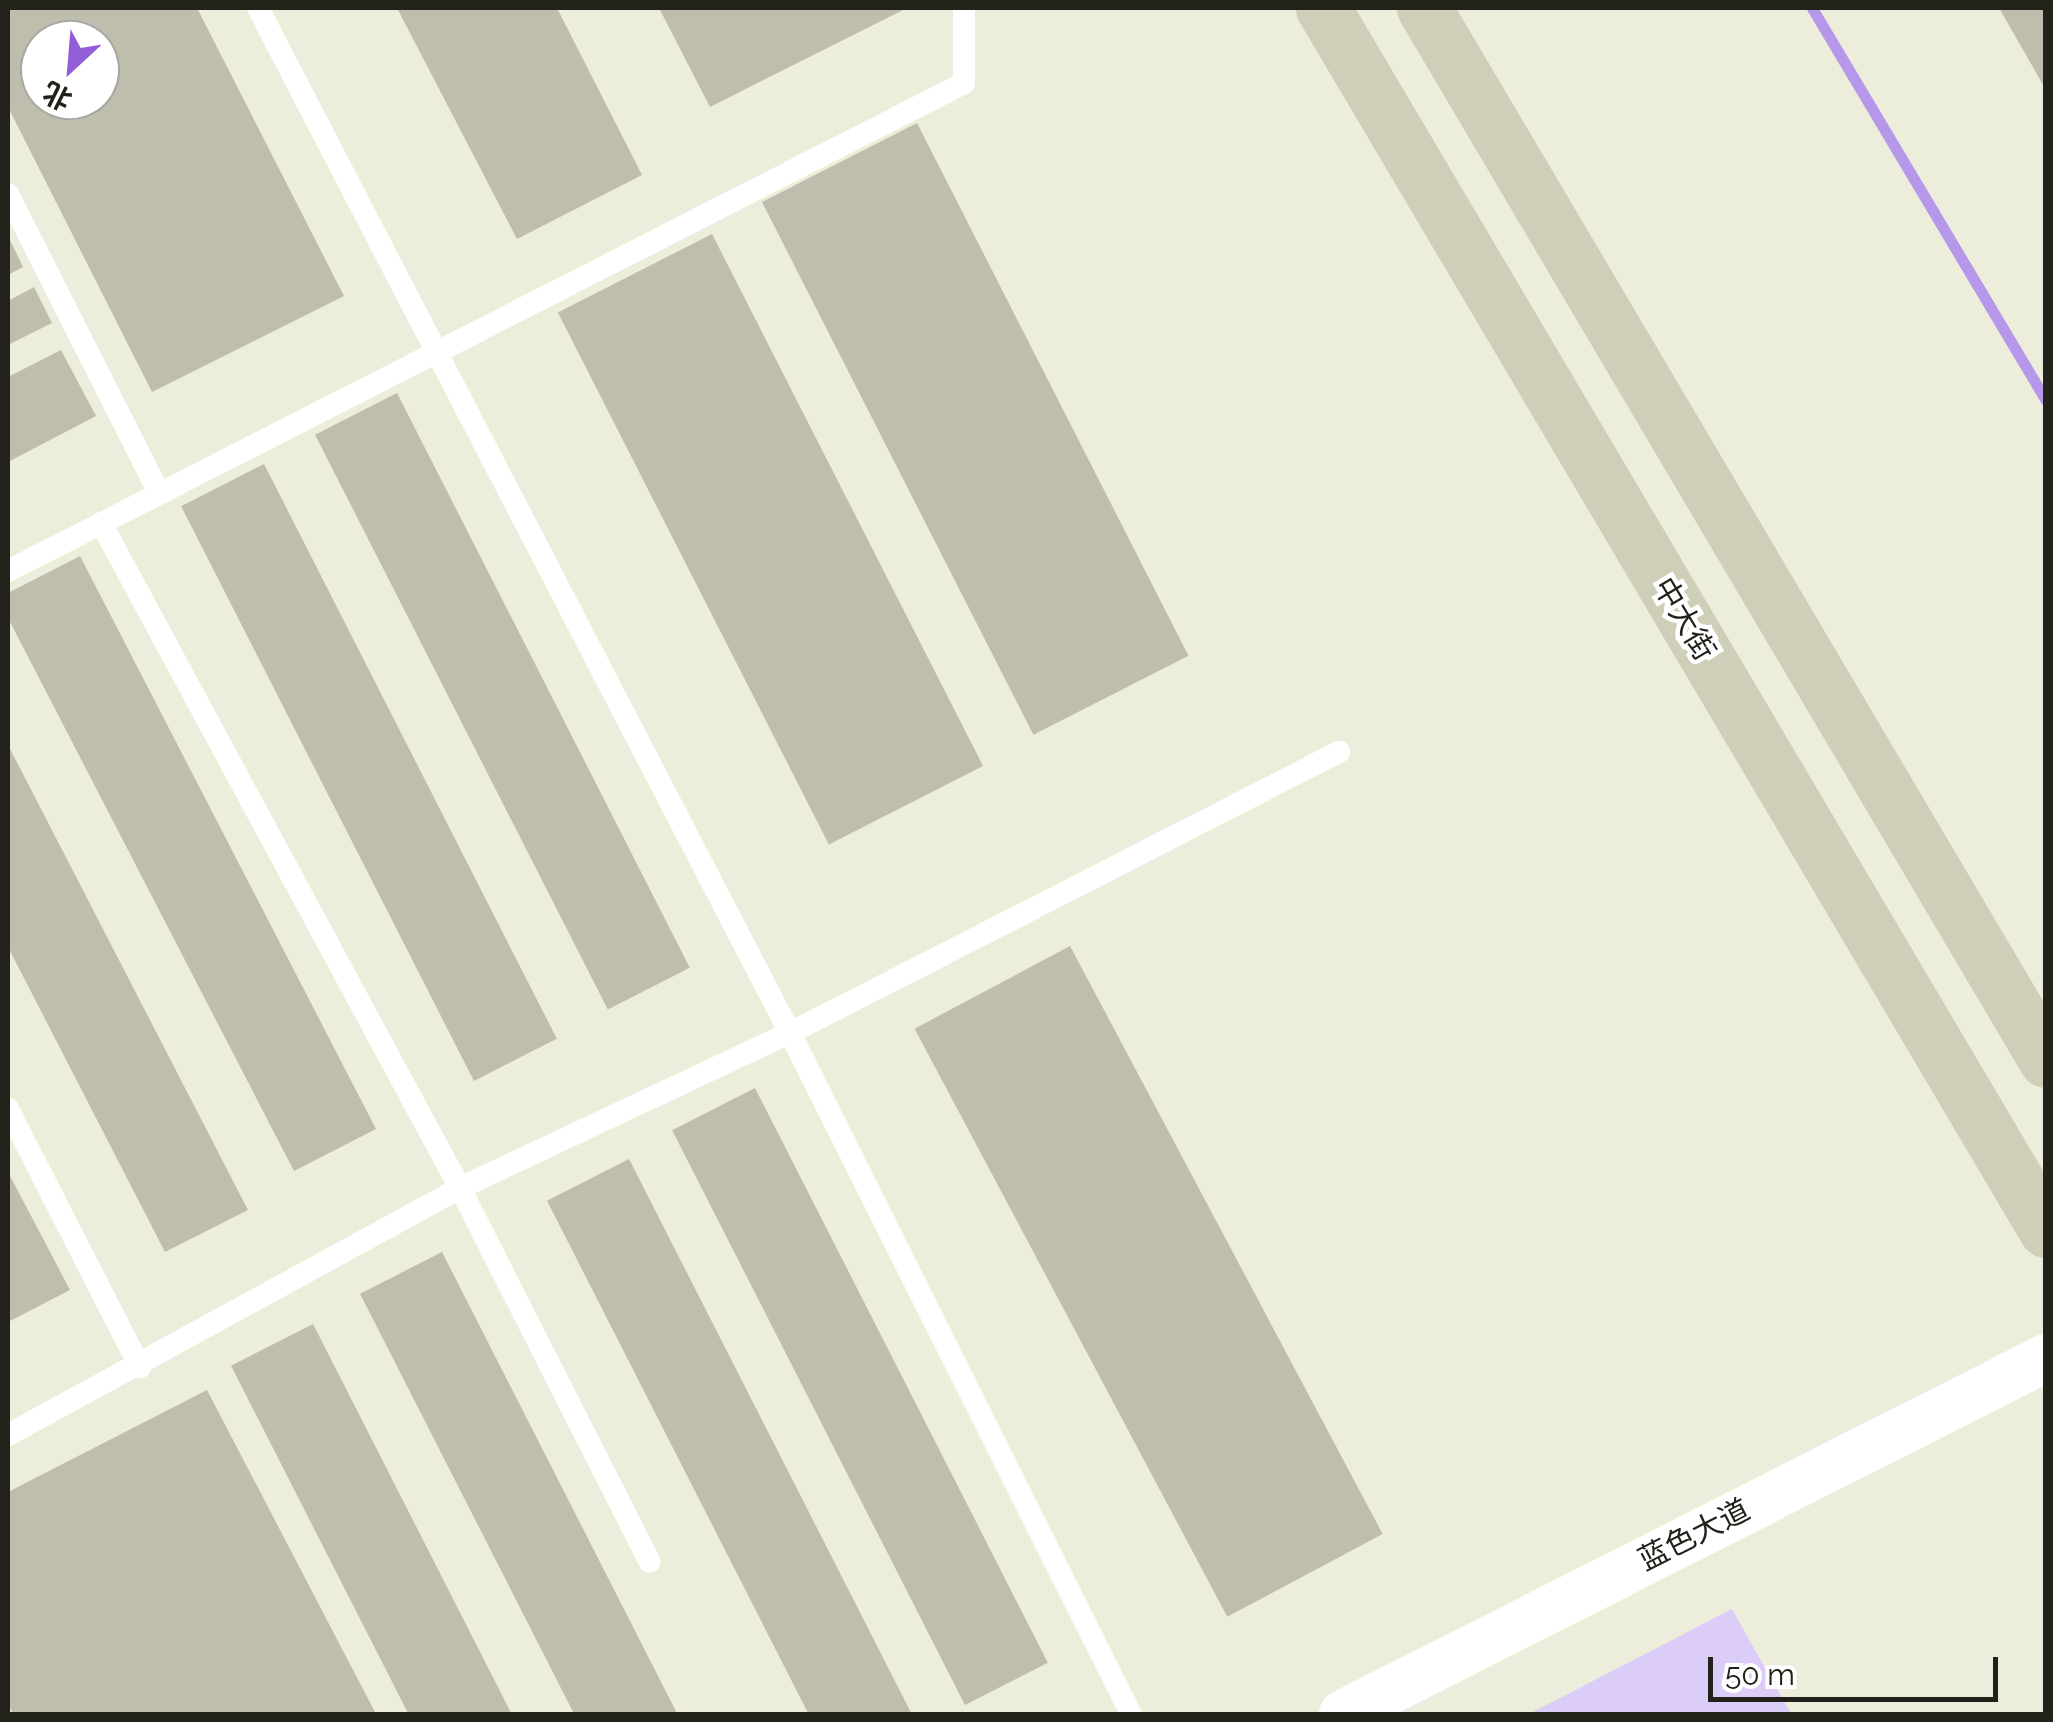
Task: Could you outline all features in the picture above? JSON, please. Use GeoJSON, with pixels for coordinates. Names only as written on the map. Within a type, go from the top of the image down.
{"type":"FeatureCollection","features":[{"type":"Feature","properties":{"kind":"street","name":"中大街"},"geometry":{"type":"LineString","coordinates":[[1323,8],[2046,1230]]}},
{"type":"Feature","properties":{"kind":"street"},"geometry":{"type":"LineString","coordinates":[[1424,8],[2046,1060]]}},
{"type":"Feature","properties":{"kind":"street","name":"蓝色大道"},"geometry":{"type":"LineString","coordinates":[[1343,1714],[2046,1358]]}},
{"type":"Feature","properties":{"kind":"lane"},"geometry":{"type":"LineString","coordinates":[[258,8],[790,1033],[1131,1714]]}},
{"type":"Feature","properties":{"kind":"lane"},"geometry":{"type":"LineString","coordinates":[[8,571],[964,83],[964,8]]}},
{"type":"Feature","properties":{"kind":"lane"},"geometry":{"type":"LineString","coordinates":[[8,194],[159,493]]}},
{"type":"Feature","properties":{"kind":"lane"},"geometry":{"type":"LineString","coordinates":[[101,524],[460,1188],[650,1562]]}},
{"type":"Feature","properties":{"kind":"lane"},"geometry":{"type":"LineString","coordinates":[[8,1435],[140,1367],[460,1188],[790,1033],[1339,752]]}},
{"type":"Feature","properties":{"kind":"lane"},"geometry":{"type":"LineString","coordinates":[[8,1109],[140,1367]]}},
{"type":"Feature","properties":{"kind":"shaded area"},"geometry":{"type":"Polygon","coordinates":[[[1732,1609],[1791,1714],[1529,1714],[1732,1609]]]}},
{"type":"Feature","properties":{"kind":"building"},"geometry":{"type":"Polygon","coordinates":[[[8,8],[197,8],[344,296],[152,392],[8,107],[8,8]]]}},
{"type":"Feature","properties":{"kind":"building"},"geometry":{"type":"Polygon","coordinates":[[[397,8],[557,8],[642,175],[517,239],[397,8]]]}},
{"type":"Feature","properties":{"kind":"building"},"geometry":{"type":"Polygon","coordinates":[[[659,8],[907,8],[710,107],[659,8]]]}},
{"type":"Feature","properties":{"kind":"building"},"geometry":{"type":"Polygon","coordinates":[[[1999,8],[2046,8],[2046,90],[1999,8]]]}},
{"type":"Feature","properties":{"kind":"building"},"geometry":{"type":"Polygon","coordinates":[[[917,123],[1188,656],[1033,735],[762,202],[917,123]]]}},
{"type":"Feature","properties":{"kind":"building"},"geometry":{"type":"Polygon","coordinates":[[[712,234],[983,766],[829,844],[558,313],[712,234]]]}},
{"type":"Feature","properties":{"kind":"building"},"geometry":{"type":"Polygon","coordinates":[[[8,236],[23,267],[8,275],[8,236]]]}},
{"type":"Feature","properties":{"kind":"building"},"geometry":{"type":"Polygon","coordinates":[[[34,287],[52,323],[8,345],[8,301],[34,287]]]}},
{"type":"Feature","properties":{"kind":"building"},"geometry":{"type":"Polygon","coordinates":[[[61,350],[96,416],[8,462],[8,377],[61,350]]]}},
{"type":"Feature","properties":{"kind":"building"},"geometry":{"type":"Polygon","coordinates":[[[397,393],[690,968],[608,1009],[315,435],[397,393]]]}},
{"type":"Feature","properties":{"kind":"building"},"geometry":{"type":"Polygon","coordinates":[[[264,464],[557,1039],[474,1081],[181,506],[264,464]]]}},
{"type":"Feature","properties":{"kind":"building"},"geometry":{"type":"Polygon","coordinates":[[[80,556],[376,1129],[294,1171],[8,618],[8,593],[80,556]]]}},
{"type":"Feature","properties":{"kind":"building"},"geometry":{"type":"Polygon","coordinates":[[[8,745],[248,1210],[165,1252],[8,947],[8,745]]]}},
{"type":"Feature","properties":{"kind":"building"},"geometry":{"type":"Polygon","coordinates":[[[1070,946],[1383,1534],[1227,1617],[915,1029],[1070,946]]]}},
{"type":"Feature","properties":{"kind":"building"},"geometry":{"type":"Polygon","coordinates":[[[755,1088],[1048,1663],[965,1705],[672,1130],[755,1088]]]}},
{"type":"Feature","properties":{"kind":"building"},"geometry":{"type":"Polygon","coordinates":[[[629,1159],[912,1714],[809,1714],[547,1201],[629,1159]]]}},
{"type":"Feature","properties":{"kind":"building"},"geometry":{"type":"Polygon","coordinates":[[[8,1172],[70,1290],[8,1322],[8,1172]]]}},
{"type":"Feature","properties":{"kind":"building"},"geometry":{"type":"Polygon","coordinates":[[[442,1252],[677,1714],[574,1714],[360,1294],[442,1252]]]}},
{"type":"Feature","properties":{"kind":"building"},"geometry":{"type":"Polygon","coordinates":[[[313,1324],[512,1714],[408,1714],[231,1366],[313,1324]]]}},
{"type":"Feature","properties":{"kind":"building"},"geometry":{"type":"Polygon","coordinates":[[[207,1390],[376,1714],[13,1714],[8,1703],[8,1492],[207,1390]]]}},
{"type":"Feature","properties":{"kind":"waterway"},"geometry":{"type":"LineString","coordinates":[[1812,8],[2046,401]]}}]}
